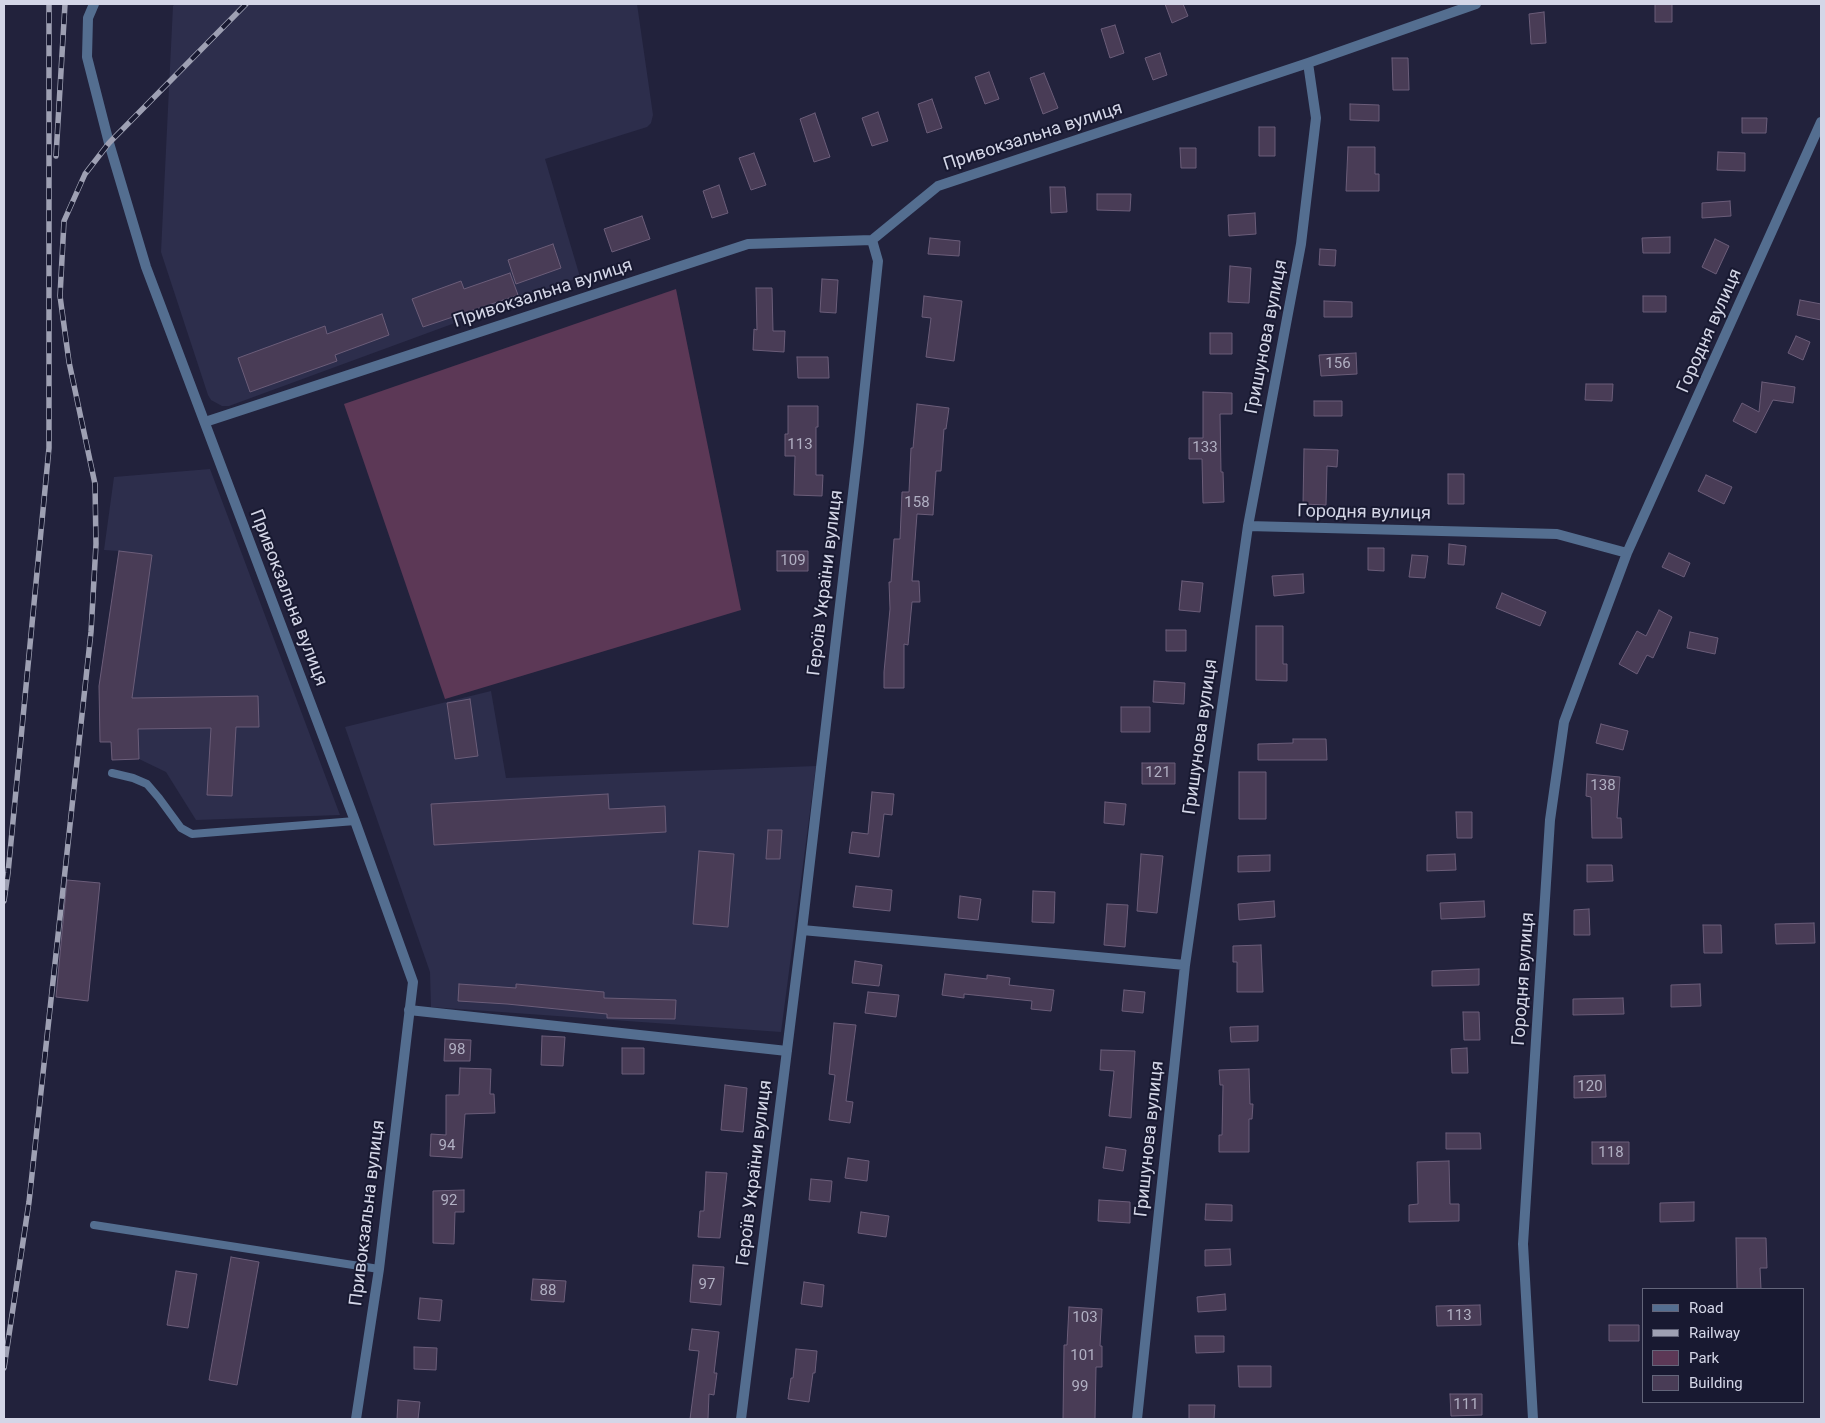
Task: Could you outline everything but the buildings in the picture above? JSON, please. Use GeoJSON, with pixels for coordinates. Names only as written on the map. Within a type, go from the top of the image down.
{"type":"FeatureCollection","features":[{"type":"Feature","properties":{"kind":"street"},"geometry":{"type":"LineString","coordinates":[[94,4],[88,18],[87,57],[109,143],[146,266],[205,422]]}},
{"type":"Feature","properties":{"kind":"street","name":"Привокзальна вулиця"},"geometry":{"type":"LineString","coordinates":[[356,1419],[379,1269],[413,982],[355,821],[205,422],[748,244],[872,240],[938,186],[1308,63],[1476,4]]}},
{"type":"Feature","properties":{"kind":"street","name":"Гришунова вулиця"},"geometry":{"type":"LineString","coordinates":[[1137,1419],[1185,965],[1248,526],[1301,244],[1316,118],[1308,63]]}},
{"type":"Feature","properties":{"kind":"street","name":"Городня вулиця"},"geometry":{"type":"LineString","coordinates":[[1533,1419],[1523,1244],[1550,820],[1564,722],[1627,553],[1821,122]]}},
{"type":"Feature","properties":{"kind":"street","name":"Героїв України вулиця"},"geometry":{"type":"LineString","coordinates":[[742,1419],[858,451],[878,261],[872,240]]}},
{"type":"Feature","properties":{"kind":"street","name":"Городня вулиця"},"geometry":{"type":"LineString","coordinates":[[1248,526],[1556,534],[1627,553]]}},
{"type":"Feature","properties":{"kind":"street"},"geometry":{"type":"LineString","coordinates":[[802,930],[1185,965]]}},
{"type":"Feature","properties":{"kind":"street"},"geometry":{"type":"LineString","coordinates":[[410,1010],[787,1052]]}},
{"type":"Feature","properties":{"kind":"lane"},"geometry":{"type":"LineString","coordinates":[[112,772],[147,784],[181,828],[192,834],[355,821]]}},
{"type":"Feature","properties":{"kind":"lane"},"geometry":{"type":"LineString","coordinates":[[94,1225],[379,1269]]}},
{"type":"Feature","properties":{"kind":"shaded area"},"geometry":{"type":"Polygon","coordinates":[[[175,4],[637,4],[653,115],[651,123],[647,127],[545,159],[580,277],[229,406],[222,406],[211,400],[208,395],[161,252],[173,6],[175,4]]]}},
{"type":"Feature","properties":{"kind":"shaded area"},"geometry":{"type":"Polygon","coordinates":[[[210,469],[340,815],[196,820],[166,772],[139,759],[112,760],[111,742],[100,742],[99,686],[119,551],[104,550],[114,477],[210,469]]]}},
{"type":"Feature","properties":{"kind":"shaded area"},"geometry":{"type":"Polygon","coordinates":[[[491,691],[506,778],[816,766],[781,1032],[431,1007],[430,972],[345,727],[491,691]]]}},
{"type":"Feature","properties":{"kind":"green space"},"geometry":{"type":"Polygon","coordinates":[[[676,289],[741,610],[445,699],[344,404],[676,289]]]}},
{"type":"Feature","properties":{"kind":"railway"},"geometry":{"type":"LineString","coordinates":[[4,901],[49,448],[49,4]]}},
{"type":"Feature","properties":{"kind":"railway"},"geometry":{"type":"LineString","coordinates":[[56,156],[65,4]]}},
{"type":"Feature","properties":{"kind":"railway"},"geometry":{"type":"LineString","coordinates":[[4,1368],[29,1202],[91,632],[96,544],[95,484],[69,362],[60,296],[64,221],[85,174],[109,143],[246,4]]}}]}
